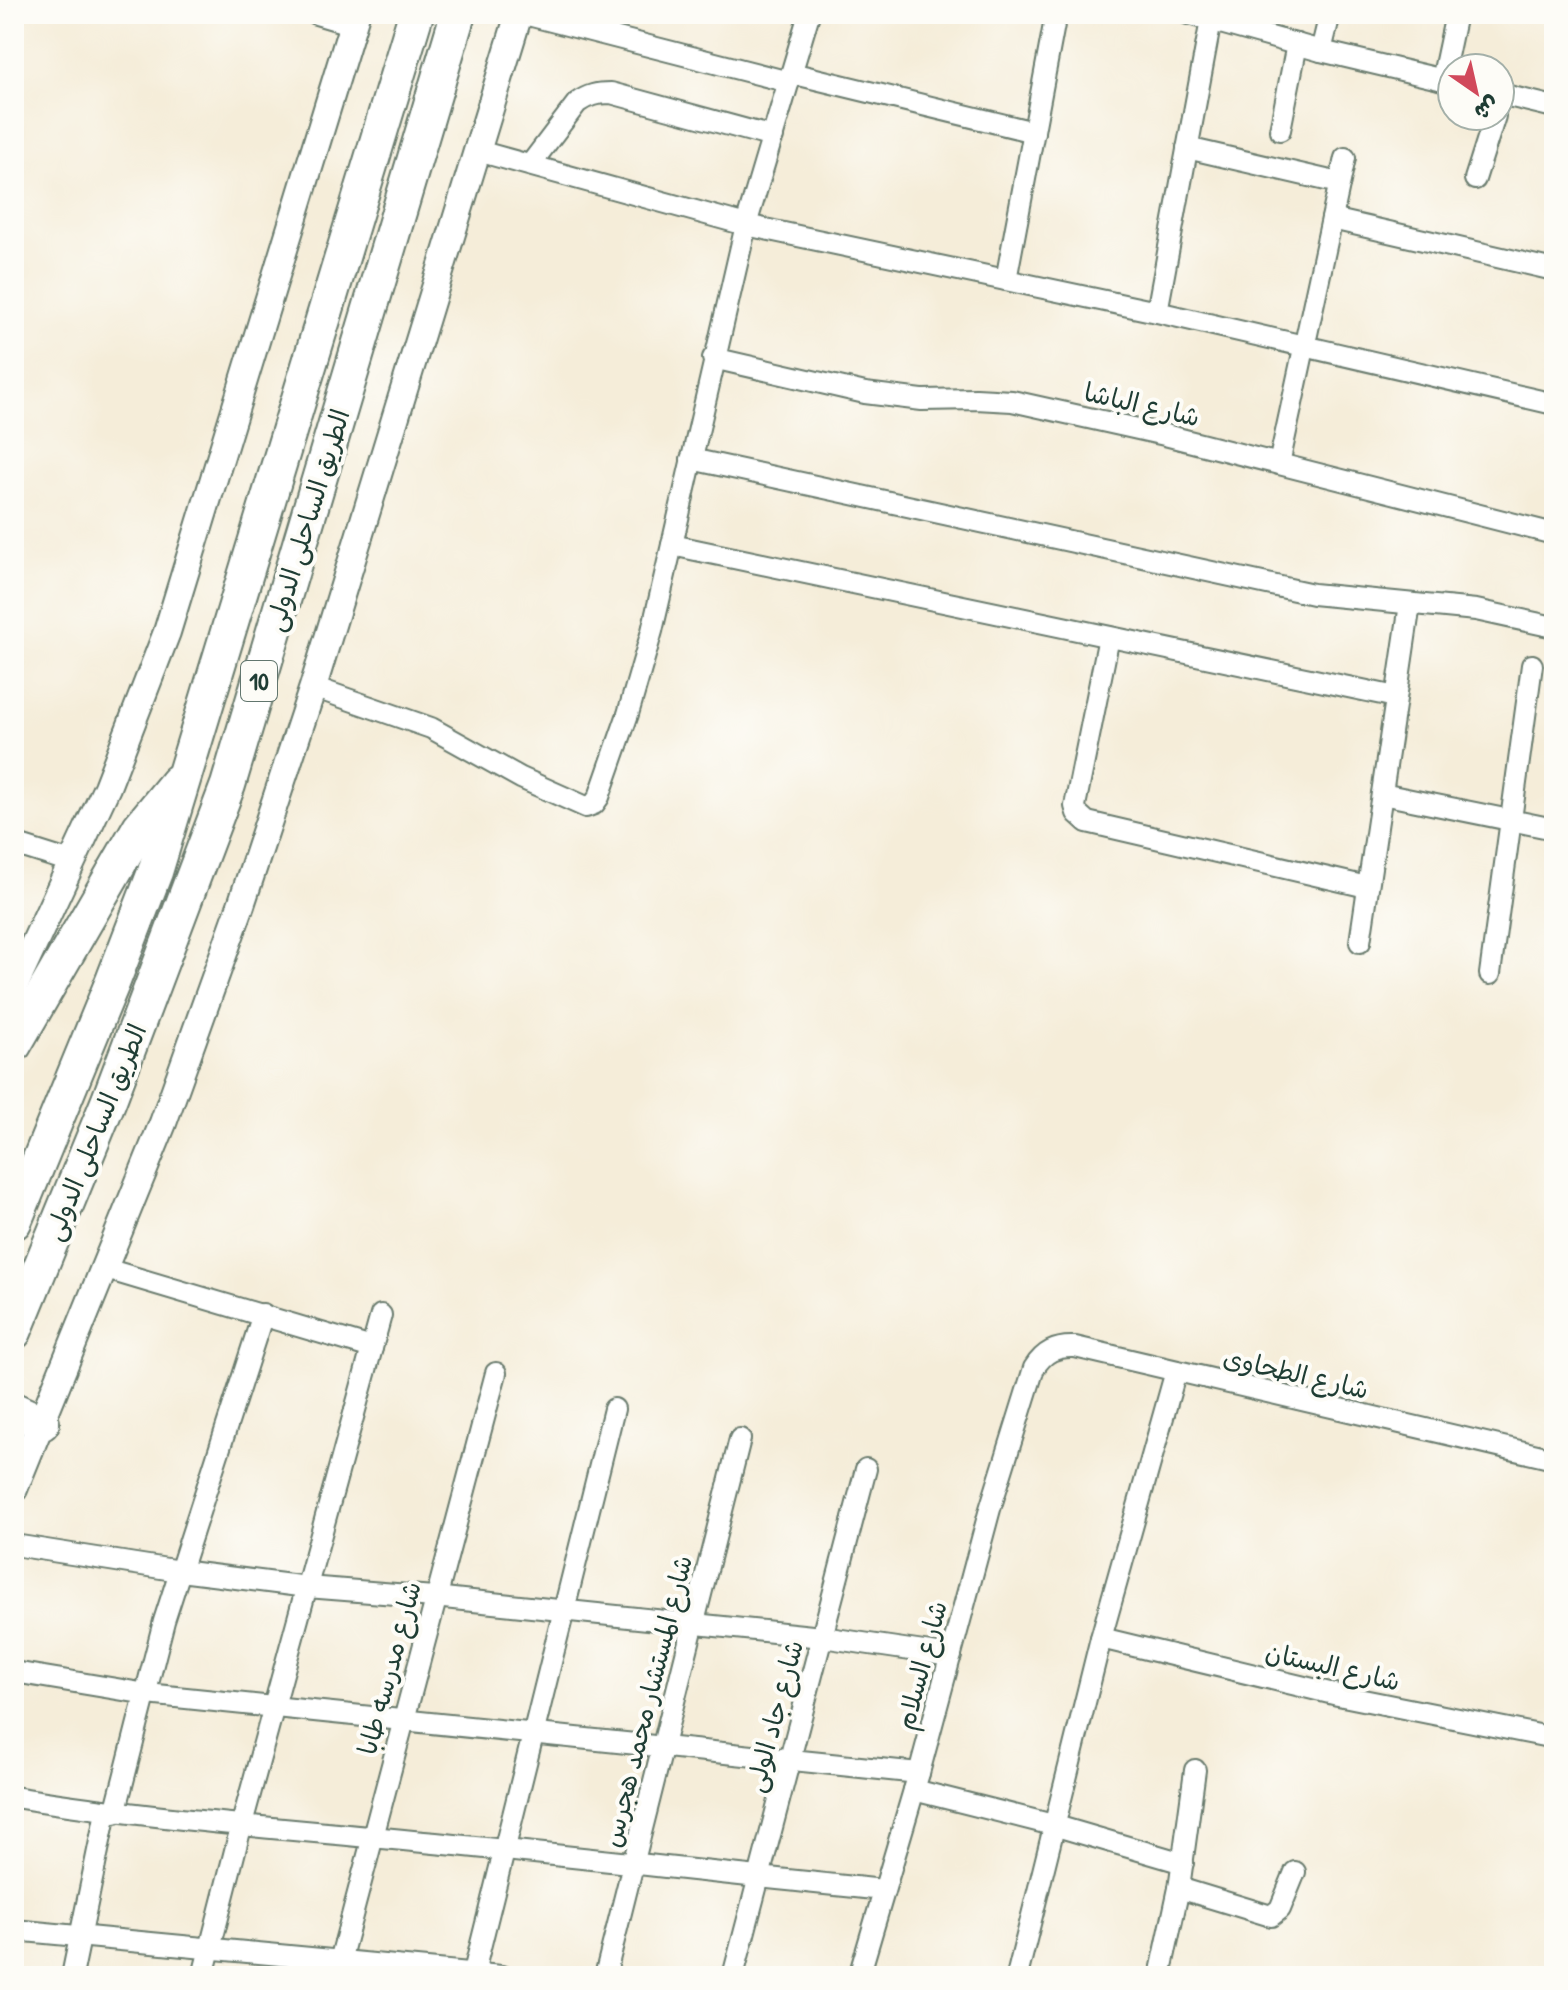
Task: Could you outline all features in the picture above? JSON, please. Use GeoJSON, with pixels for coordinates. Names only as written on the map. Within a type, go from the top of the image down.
{"type":"FeatureCollection","features":[{"type":"Feature","properties":{"kind":"highway","name":"الطريق الساحلى الدولى"},"geometry":{"type":"LineString","coordinates":[[14,1222],[155,872],[416,14]]}},
{"type":"Feature","properties":{"kind":"highway","name":"الطريق الساحلى الدولى"},"geometry":{"type":"LineString","coordinates":[[14,1332],[149,997],[228,785],[458,14]]}},
{"type":"Feature","properties":{"kind":"highway"},"geometry":{"type":"LineString","coordinates":[[14,1045],[140,827],[188,770]]}},
{"type":"Feature","properties":{"kind":"street"},"geometry":{"type":"LineString","coordinates":[[14,987],[20,958],[107,787],[167,632],[354,20],[316,14]]}},
{"type":"Feature","properties":{"kind":"street"},"geometry":{"type":"LineString","coordinates":[[14,1489],[28,1416],[106,1269],[202,1020],[313,687],[521,14],[1034,132]]}},
{"type":"Feature","properties":{"kind":"street"},"geometry":{"type":"LineString","coordinates":[[313,687],[431,728],[549,792],[586,807],[594,804],[628,714],[652,631],[746,225],[809,14]]}},
{"type":"Feature","properties":{"kind":"street"},"geometry":{"type":"LineString","coordinates":[[1006,280],[1056,14]]}},
{"type":"Feature","properties":{"kind":"street"},"geometry":{"type":"LineString","coordinates":[[1321,51],[1330,14]]}},
{"type":"Feature","properties":{"kind":"street"},"geometry":{"type":"LineString","coordinates":[[1451,52],[1456,14]]}},
{"type":"Feature","properties":{"kind":"street"},"geometry":{"type":"LineString","coordinates":[[1157,312],[1187,148],[1201,16],[1321,51],[1436,78]]}},
{"type":"Feature","properties":{"kind":"street"},"geometry":{"type":"LineString","coordinates":[[1280,130],[1297,44]]}},
{"type":"Feature","properties":{"kind":"street"},"geometry":{"type":"LineString","coordinates":[[530,165],[577,103],[599,93],[611,93],[773,137]]}},
{"type":"Feature","properties":{"kind":"street"},"geometry":{"type":"LineString","coordinates":[[1516,99],[1554,107]]}},
{"type":"Feature","properties":{"kind":"street"},"geometry":{"type":"LineString","coordinates":[[1475,179],[1490,132]]}},
{"type":"Feature","properties":{"kind":"street"},"geometry":{"type":"LineString","coordinates":[[1187,148],[1339,183]]}},
{"type":"Feature","properties":{"kind":"street"},"geometry":{"type":"LineString","coordinates":[[478,151],[746,225],[1157,312],[1554,404]]}},
{"type":"Feature","properties":{"kind":"street"},"geometry":{"type":"LineString","coordinates":[[1279,464],[1345,158]]}},
{"type":"Feature","properties":{"kind":"street"},"geometry":{"type":"LineString","coordinates":[[1332,219],[1554,270]]}},
{"type":"Feature","properties":{"kind":"street","name":"شارع الباشا"},"geometry":{"type":"LineString","coordinates":[[713,358],[904,399],[1012,401],[1279,464],[1554,534]]}},
{"type":"Feature","properties":{"kind":"street"},"geometry":{"type":"LineString","coordinates":[[691,459],[1300,592],[1476,610],[1554,627]]}},
{"type":"Feature","properties":{"kind":"street"},"geometry":{"type":"LineString","coordinates":[[672,545],[1396,697]]}},
{"type":"Feature","properties":{"kind":"street"},"geometry":{"type":"LineString","coordinates":[[1360,942],[1410,604]]}},
{"type":"Feature","properties":{"kind":"street"},"geometry":{"type":"LineString","coordinates":[[1109,637],[1075,806],[1081,818],[1087,822],[1367,887]]}},
{"type":"Feature","properties":{"kind":"street"},"geometry":{"type":"LineString","coordinates":[[1490,974],[1532,665]]}},
{"type":"Feature","properties":{"kind":"street"},"geometry":{"type":"LineString","coordinates":[[1382,794],[1554,829]]}},
{"type":"Feature","properties":{"kind":"street"},"geometry":{"type":"LineString","coordinates":[[14,844],[71,862]]}},
{"type":"Feature","properties":{"kind":"street"},"geometry":{"type":"LineString","coordinates":[[106,1269],[372,1348]]}},
{"type":"Feature","properties":{"kind":"street"},"geometry":{"type":"LineString","coordinates":[[72,1976],[111,1812],[180,1571],[263,1314]]}},
{"type":"Feature","properties":{"kind":"street"},"geometry":{"type":"LineString","coordinates":[[203,1976],[381,1315]]}},
{"type":"Feature","properties":{"kind":"street","name":"شارع الطحاوى"},"geometry":{"type":"LineString","coordinates":[[1034,1368],[1051,1350],[1075,1347],[1554,1459]]}},
{"type":"Feature","properties":{"kind":"street","name":"شارع السلام"},"geometry":{"type":"LineString","coordinates":[[859,1976],[916,1782],[990,1509],[1034,1368]]}},
{"type":"Feature","properties":{"kind":"street"},"geometry":{"type":"LineString","coordinates":[[1017,1976],[1101,1638],[1176,1371]]}},
{"type":"Feature","properties":{"kind":"street","name":"شارع مدرسه طابا"},"geometry":{"type":"LineString","coordinates":[[338,1968],[434,1597],[496,1373]]}},
{"type":"Feature","properties":{"kind":"street"},"geometry":{"type":"LineString","coordinates":[[473,1975],[614,1409]]}},
{"type":"Feature","properties":{"kind":"street","name":"شارع المستشار محمد هجرس"},"geometry":{"type":"LineString","coordinates":[[605,1976],[740,1439]]}},
{"type":"Feature","properties":{"kind":"street","name":"شارع جاد الولى"},"geometry":{"type":"LineString","coordinates":[[733,1976],[866,1469]]}},
{"type":"Feature","properties":{"kind":"street"},"geometry":{"type":"LineString","coordinates":[[14,1545],[307,1587],[822,1637],[951,1656]]}},
{"type":"Feature","properties":{"kind":"street","name":"شارع البستان"},"geometry":{"type":"LineString","coordinates":[[1101,1638],[1338,1695],[1554,1738]]}},
{"type":"Feature","properties":{"kind":"street"},"geometry":{"type":"LineString","coordinates":[[14,1672],[147,1694],[790,1759],[916,1782],[1183,1863]]}},
{"type":"Feature","properties":{"kind":"street"},"geometry":{"type":"LineString","coordinates":[[1160,1976],[1179,1888],[1195,1770]]}},
{"type":"Feature","properties":{"kind":"street"},"geometry":{"type":"LineString","coordinates":[[14,1797],[241,1827],[371,1837],[884,1890]]}},
{"type":"Feature","properties":{"kind":"street"},"geometry":{"type":"LineString","coordinates":[[1179,1888],[1271,1916],[1280,1909],[1295,1872]]}},
{"type":"Feature","properties":{"kind":"street"},"geometry":{"type":"LineString","coordinates":[[14,1930],[211,1947],[338,1968],[501,1976]]}}]}
